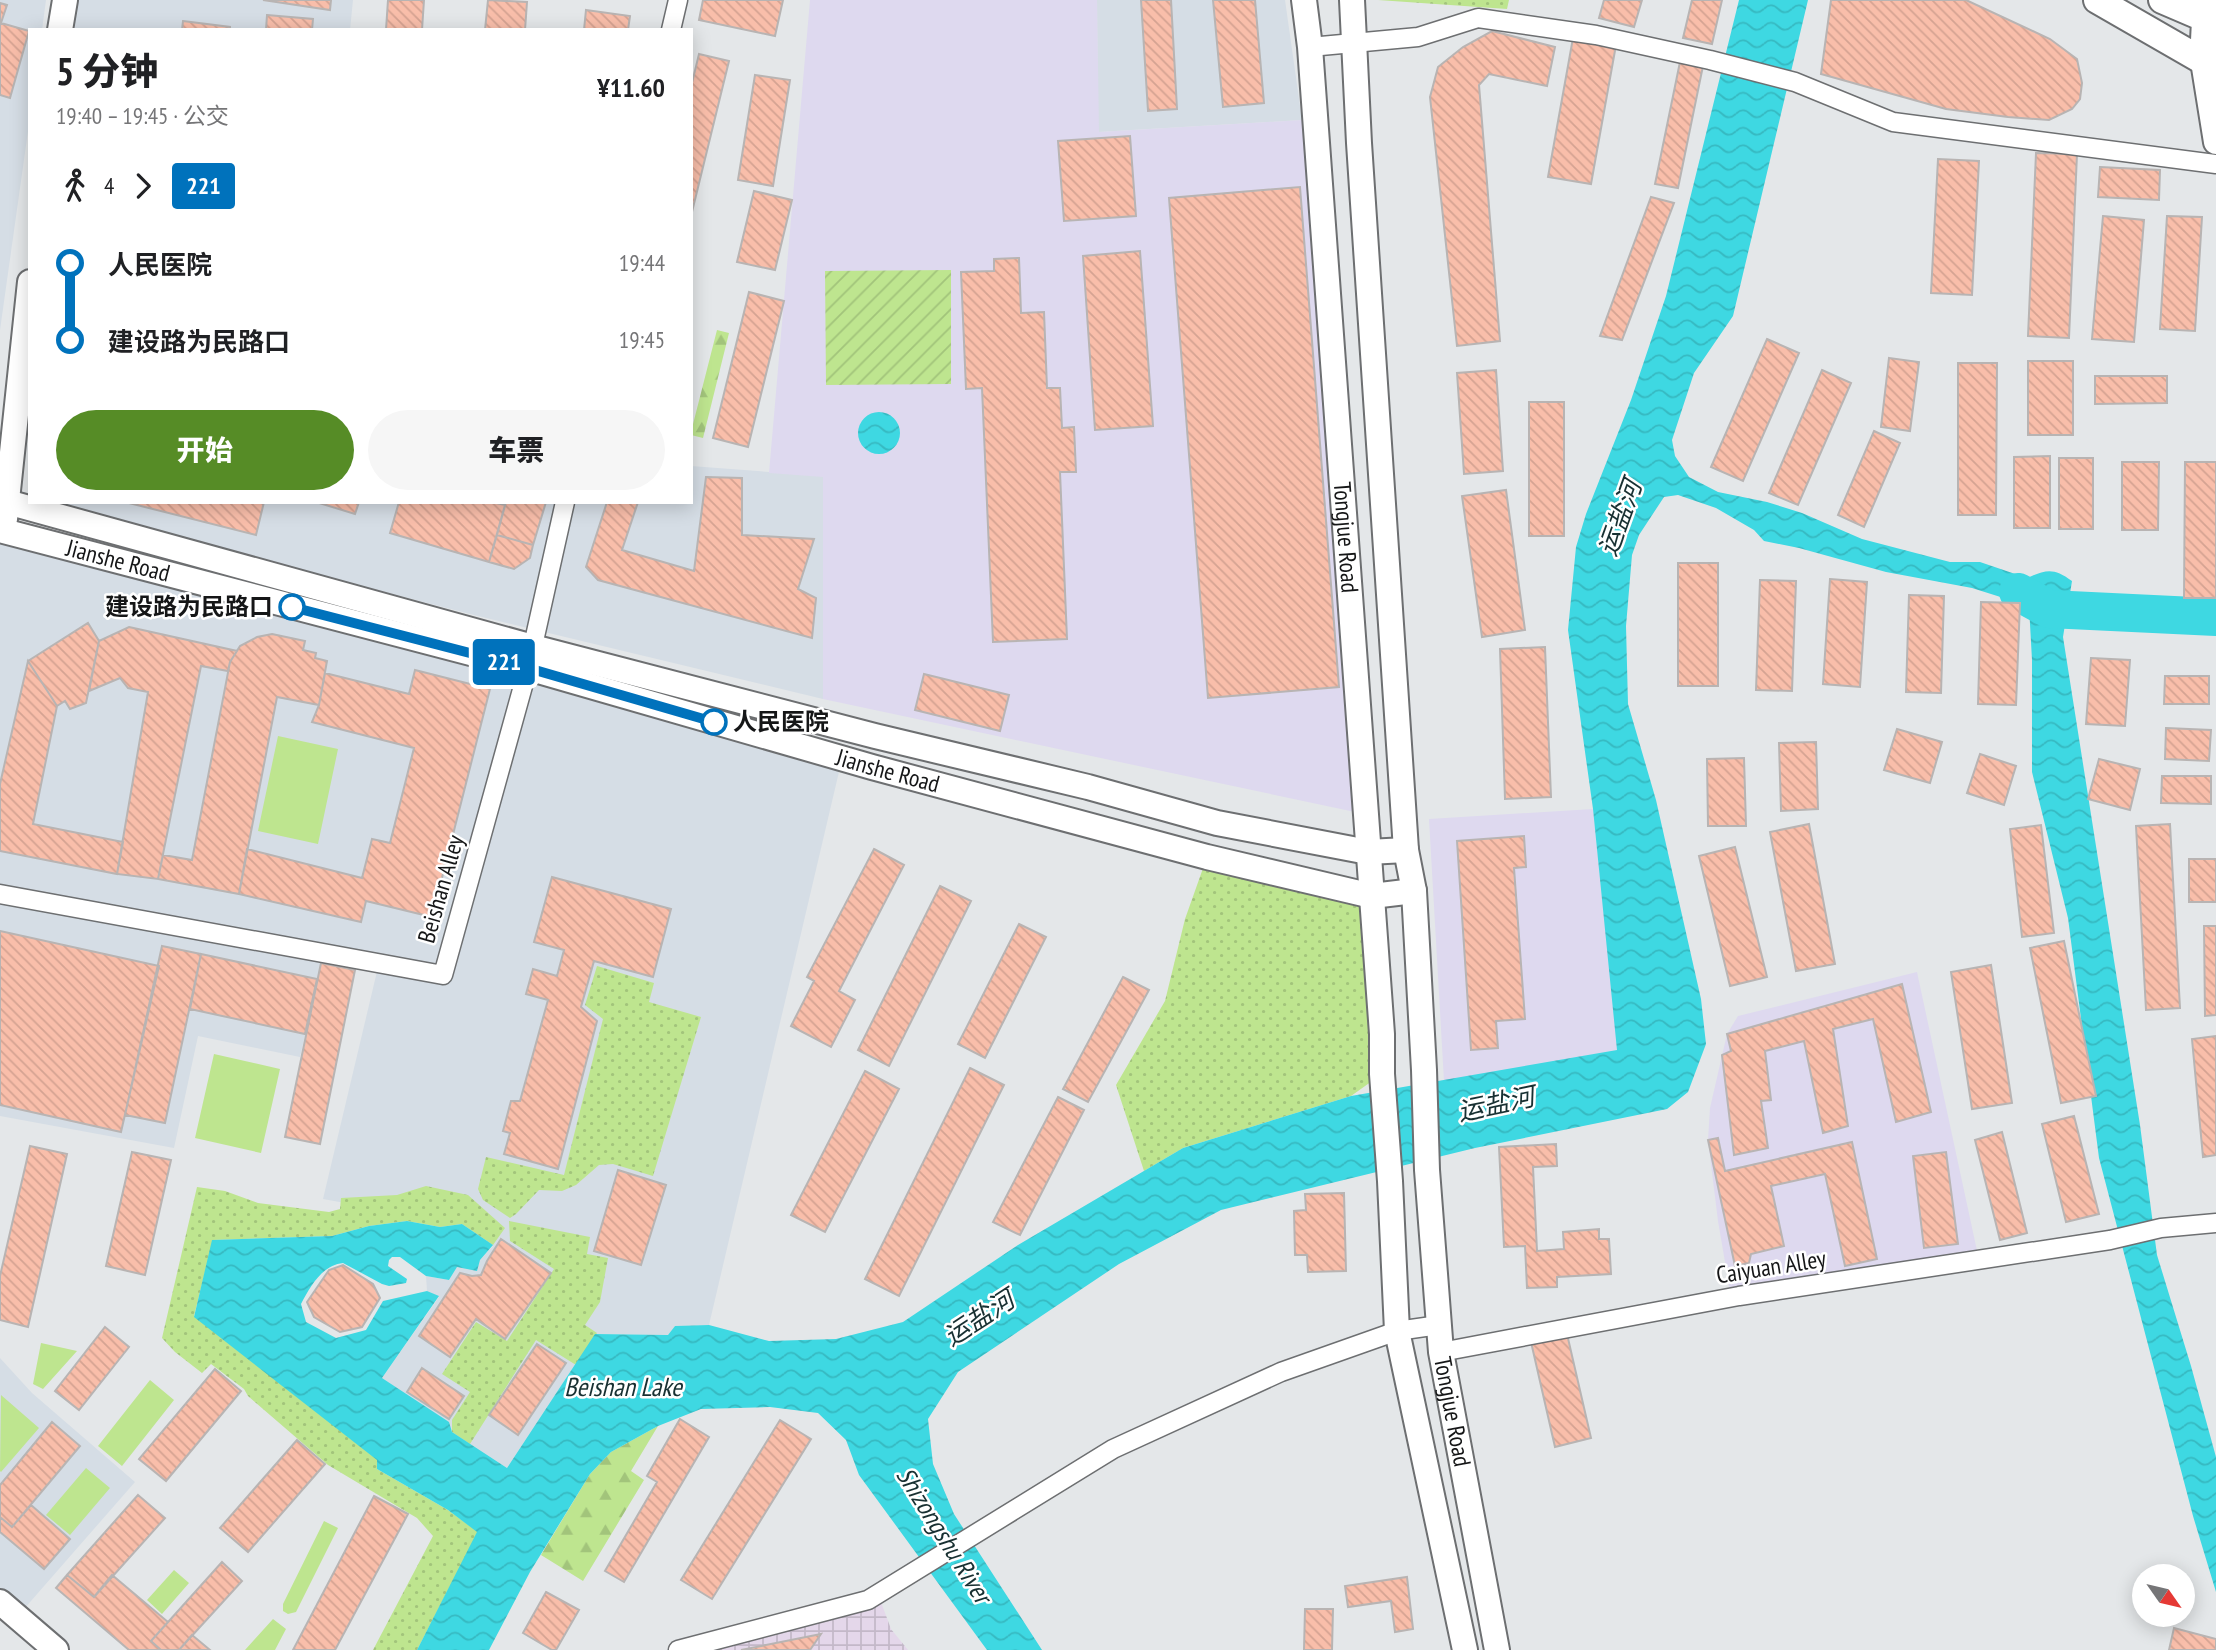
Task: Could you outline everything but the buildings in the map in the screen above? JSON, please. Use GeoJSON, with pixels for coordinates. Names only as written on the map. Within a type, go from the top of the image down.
{"type":"FeatureCollection","features":[{"type":"Feature","properties":{"kind":"main road"},"geometry":{"type":"LineString","coordinates":[[2097,0],[2209,61],[2209,13],[2162,0]]}},
{"type":"Feature","properties":{"kind":"street"},"geometry":{"type":"LineString","coordinates":[[60,28],[65,0]]}},
{"type":"Feature","properties":{"kind":"street"},"geometry":{"type":"LineString","coordinates":[[671,28],[678,0]]}},
{"type":"Feature","properties":{"kind":"street","name":"Tongjue Road"},"geometry":{"type":"LineString","coordinates":[[1304,0],[1310,47],[1382,1034],[1397,1331],[1465,1650]]}},
{"type":"Feature","properties":{"kind":"street","name":"Tongjue Road"},"geometry":{"type":"LineString","coordinates":[[1352,0],[1406,850],[1414,891],[1427,1170],[1441,1352],[1497,1650]]}},
{"type":"Feature","properties":{"kind":"street"},"geometry":{"type":"LineString","coordinates":[[1310,47],[1418,37],[1478,18],[1596,35],[1796,82],[1893,122],[2216,164]]}},
{"type":"Feature","properties":{"kind":"street"},"geometry":{"type":"LineString","coordinates":[[2209,61],[2216,142]]}},
{"type":"Feature","properties":{"kind":"street"},"geometry":{"type":"LineString","coordinates":[[1,535],[28,299]]}},
{"type":"Feature","properties":{"kind":"street","name":"Jianshe Road"},"geometry":{"type":"LineString","coordinates":[[4,501],[531,658],[872,767],[1207,857],[1372,896],[1414,891]]}},
{"type":"Feature","properties":{"kind":"street","name":"Beishan Alley"},"geometry":{"type":"LineString","coordinates":[[0,894],[443,975],[531,658],[565,504]]}},
{"type":"Feature","properties":{"kind":"street","name":"Jianshe Road"},"geometry":{"type":"LineString","coordinates":[[1,535],[875,736],[1088,787],[1217,824],[1368,852],[1406,850]]}},
{"type":"Feature","properties":{"kind":"street","name":"Caiyuan Alley"},"geometry":{"type":"LineString","coordinates":[[1441,1352],[1739,1296],[2110,1240],[2161,1228],[2216,1223]]}},
{"type":"Feature","properties":{"kind":"street"},"geometry":{"type":"LineString","coordinates":[[678,1650],[868,1600],[1113,1450],[1281,1372],[1397,1331],[1439,1325]]}},
{"type":"Feature","properties":{"kind":"street"},"geometry":{"type":"LineString","coordinates":[[0,1602],[56,1650]]}},
{"type":"Feature","properties":{"kind":"shaded area"},"geometry":{"type":"Polygon","coordinates":[[[0,0],[46,0],[42,28],[28,28],[28,131],[0,330],[0,0]]]}},
{"type":"Feature","properties":{"kind":"shaded area"},"geometry":{"type":"Polygon","coordinates":[[[74,0],[353,0],[350,28],[69,28],[74,0]]]}},
{"type":"Feature","properties":{"kind":"shaded area"},"geometry":{"type":"Polygon","coordinates":[[[810,0],[1097,0],[1099,132],[1302,120],[1355,812],[823,699],[823,477],[769,473],[810,0]]]}},
{"type":"Feature","properties":{"kind":"shaded area"},"geometry":{"type":"Polygon","coordinates":[[[1097,0],[1285,0],[1302,120],[1098,132],[1097,0]]]}},
{"type":"Feature","properties":{"kind":"shaded area"},"geometry":{"type":"Polygon","coordinates":[[[693,466],[823,476],[823,699],[478,616],[201,545],[54,504],[693,504],[693,466]]]}},
{"type":"Feature","properties":{"kind":"shaded area"},"geometry":{"type":"Polygon","coordinates":[[[3,531],[842,759],[709,1325],[675,1326],[668,1335],[595,1334],[507,1468],[452,1432],[448,1422],[382,1378],[439,1297],[427,1291],[426,1276],[449,1280],[457,1267],[464,1268],[480,1260],[493,1246],[462,1224],[323,1199],[379,963],[324,953],[300,1057],[198,1036],[174,1148],[0,1116],[0,543],[3,531]]]}},
{"type":"Feature","properties":{"kind":"shaded area"},"geometry":{"type":"Polygon","coordinates":[[[1593,809],[1618,1050],[1444,1081],[1429,819],[1593,809]]]}},
{"type":"Feature","properties":{"kind":"shaded area"},"geometry":{"type":"Polygon","coordinates":[[[1917,972],[1979,1260],[1731,1297],[1708,1140],[1710,1108],[1727,1034],[1738,1016],[1917,972]]]}},
{"type":"Feature","properties":{"kind":"shaded area"},"geometry":{"type":"Polygon","coordinates":[[[0,1358],[32,1393],[135,1482],[17,1617],[0,1602],[0,1358]]]}},
{"type":"Feature","properties":{"kind":"shaded area"},"geometry":{"type":"Polygon","coordinates":[[[878,1594],[891,1629],[908,1650],[678,1650],[878,1594]]]}},
{"type":"Feature","properties":{"kind":"green space"},"geometry":{"type":"Polygon","coordinates":[[[1378,0],[1509,0],[1507,9],[1378,0]]]}},
{"type":"Feature","properties":{"kind":"green space"},"geometry":{"type":"Polygon","coordinates":[[[951,270],[951,384],[826,385],[825,271],[951,270]]]}},
{"type":"Feature","properties":{"kind":"green space"},"geometry":{"type":"Polygon","coordinates":[[[717,330],[729,333],[703,438],[693,436],[693,424],[717,330]]]}},
{"type":"Feature","properties":{"kind":"green space"},"geometry":{"type":"Polygon","coordinates":[[[278,736],[338,749],[318,844],[258,831],[278,736]]]}},
{"type":"Feature","properties":{"kind":"green space"},"geometry":{"type":"Polygon","coordinates":[[[1207,857],[1372,896],[1382,1074],[1351,1096],[1183,1148],[1144,1171],[1116,1085],[1165,1001],[1185,919],[1207,857]]]}},
{"type":"Feature","properties":{"kind":"green space"},"geometry":{"type":"Polygon","coordinates":[[[597,966],[654,983],[649,1002],[701,1017],[653,1176],[613,1164],[599,1165],[576,1185],[562,1191],[539,1190],[510,1218],[483,1200],[478,1189],[486,1157],[564,1175],[603,1019],[585,1005],[597,966]]]}},
{"type":"Feature","properties":{"kind":"green space"},"geometry":{"type":"Polygon","coordinates":[[[214,1054],[280,1069],[261,1153],[195,1138],[214,1054]]]}},
{"type":"Feature","properties":{"kind":"green space"},"geometry":{"type":"Polygon","coordinates":[[[426,1186],[468,1195],[505,1228],[493,1245],[462,1224],[440,1227],[407,1221],[369,1226],[332,1236],[213,1240],[194,1316],[378,1460],[377,1469],[448,1510],[478,1532],[417,1650],[373,1650],[433,1536],[417,1518],[328,1465],[248,1396],[244,1389],[211,1364],[202,1373],[162,1338],[197,1187],[225,1191],[258,1203],[329,1212],[340,1209],[341,1198],[397,1195],[426,1186]]]}},
{"type":"Feature","properties":{"kind":"green space"},"geometry":{"type":"Polygon","coordinates":[[[509,1221],[590,1237],[587,1254],[608,1258],[600,1302],[585,1325],[597,1333],[576,1365],[536,1340],[470,1444],[452,1432],[452,1420],[470,1392],[442,1374],[476,1322],[507,1341],[554,1269],[510,1241],[509,1221]]]}},
{"type":"Feature","properties":{"kind":"green space"},"geometry":{"type":"Polygon","coordinates":[[[41,1343],[77,1351],[43,1389],[33,1384],[41,1343]]]}},
{"type":"Feature","properties":{"kind":"green space"},"geometry":{"type":"Polygon","coordinates":[[[150,1380],[174,1400],[122,1466],[98,1446],[150,1380]]]}},
{"type":"Feature","properties":{"kind":"green space"},"geometry":{"type":"Polygon","coordinates":[[[1,1395],[39,1428],[1,1472],[0,1471],[1,1395]]]}},
{"type":"Feature","properties":{"kind":"green space"},"geometry":{"type":"Polygon","coordinates":[[[658,1426],[631,1471],[644,1480],[583,1581],[541,1555],[590,1474],[611,1452],[658,1426]]]}},
{"type":"Feature","properties":{"kind":"green space"},"geometry":{"type":"Polygon","coordinates":[[[86,1468],[110,1488],[70,1535],[46,1515],[86,1468]]]}},
{"type":"Feature","properties":{"kind":"green space"},"geometry":{"type":"Polygon","coordinates":[[[324,1521],[338,1528],[296,1612],[288,1614],[283,1611],[283,1604],[324,1521]]]}},
{"type":"Feature","properties":{"kind":"green space"},"geometry":{"type":"Polygon","coordinates":[[[174,1570],[189,1583],[162,1614],[147,1600],[174,1570]]]}},
{"type":"Feature","properties":{"kind":"green space"},"geometry":{"type":"Polygon","coordinates":[[[273,1619],[286,1629],[275,1650],[245,1650],[273,1619]]]}},
{"type":"Feature","properties":{"kind":"water"},"geometry":{"type":"Polygon","coordinates":[[[1739,0],[1808,0],[1733,316],[1694,373],[1672,440],[1675,456],[1689,477],[1718,492],[1767,502],[1802,513],[1862,539],[1950,562],[1980,562],[2027,578],[2050,571],[2072,581],[2063,637],[2140,1125],[2157,1255],[2216,1457],[2216,1592],[2193,1516],[2099,1158],[2068,918],[2032,772],[2029,606],[1972,588],[1886,572],[1764,541],[1754,530],[1716,508],[1678,495],[1664,497],[1639,535],[1632,555],[1626,626],[1628,704],[1656,800],[1701,999],[1706,1044],[1688,1092],[1667,1109],[1475,1148],[1221,1210],[1119,1264],[958,1372],[928,1419],[933,1464],[954,1514],[1042,1650],[987,1650],[859,1475],[846,1440],[818,1413],[770,1407],[701,1409],[658,1426],[611,1452],[590,1474],[530,1572],[489,1650],[417,1650],[477,1532],[448,1510],[377,1469],[377,1460],[194,1317],[212,1240],[332,1236],[369,1226],[407,1221],[440,1227],[462,1224],[493,1245],[480,1260],[477,1271],[457,1267],[449,1280],[426,1276],[400,1257],[392,1257],[388,1266],[407,1279],[406,1283],[389,1286],[343,1263],[336,1265],[323,1272],[301,1304],[306,1322],[336,1338],[366,1330],[383,1301],[427,1291],[439,1296],[382,1378],[449,1422],[452,1432],[507,1468],[595,1334],[668,1335],[675,1326],[709,1325],[769,1341],[836,1339],[903,1322],[1018,1245],[1183,1148],[1351,1096],[1617,1050],[1593,809],[1568,630],[1576,547],[1586,514],[1631,400],[1666,296],[1739,0]]]}},
{"type":"Feature","properties":{"kind":"water"},"geometry":{"type":"Polygon","coordinates":[[[879,412],[894,418],[900,433],[894,448],[879,454],[864,448],[858,433],[864,418],[879,412]]]}},
{"type":"Feature","properties":{"kind":"waterway"},"geometry":{"type":"LineString","coordinates":[[2018,592],[2049,609],[2216,617]]}},
{"type":"Feature","properties":{"kind":"bus line","name":"221"},"geometry":{"type":"LineString","coordinates":[[292,607],[528,668],[714,722]]}},
{"type":"Feature","properties":{"kind":"place","name":"建设路为民路口"},"geometry":{"type":"Point","coordinates":[292,607]}},
{"type":"Feature","properties":{"kind":"place","name":"人民医院"},"geometry":{"type":"Point","coordinates":[714,722]}},
{"type":"Feature","properties":{"kind":"water label","name":"运盐河"},"geometry":{"type":"Point","coordinates":[1620,518]}},
{"type":"Feature","properties":{"kind":"water label","name":"运盐河"},"geometry":{"type":"Point","coordinates":[1496,1104]}},
{"type":"Feature","properties":{"kind":"water label","name":"运盐河"},"geometry":{"type":"Point","coordinates":[979,1318]}},
{"type":"Feature","properties":{"kind":"water label","name":"Beishan Lake"},"geometry":{"type":"Point","coordinates":[623,1387]}},
{"type":"Feature","properties":{"kind":"water label","name":"Shizongshu River"},"geometry":{"type":"Point","coordinates":[944,1535]}}]}
